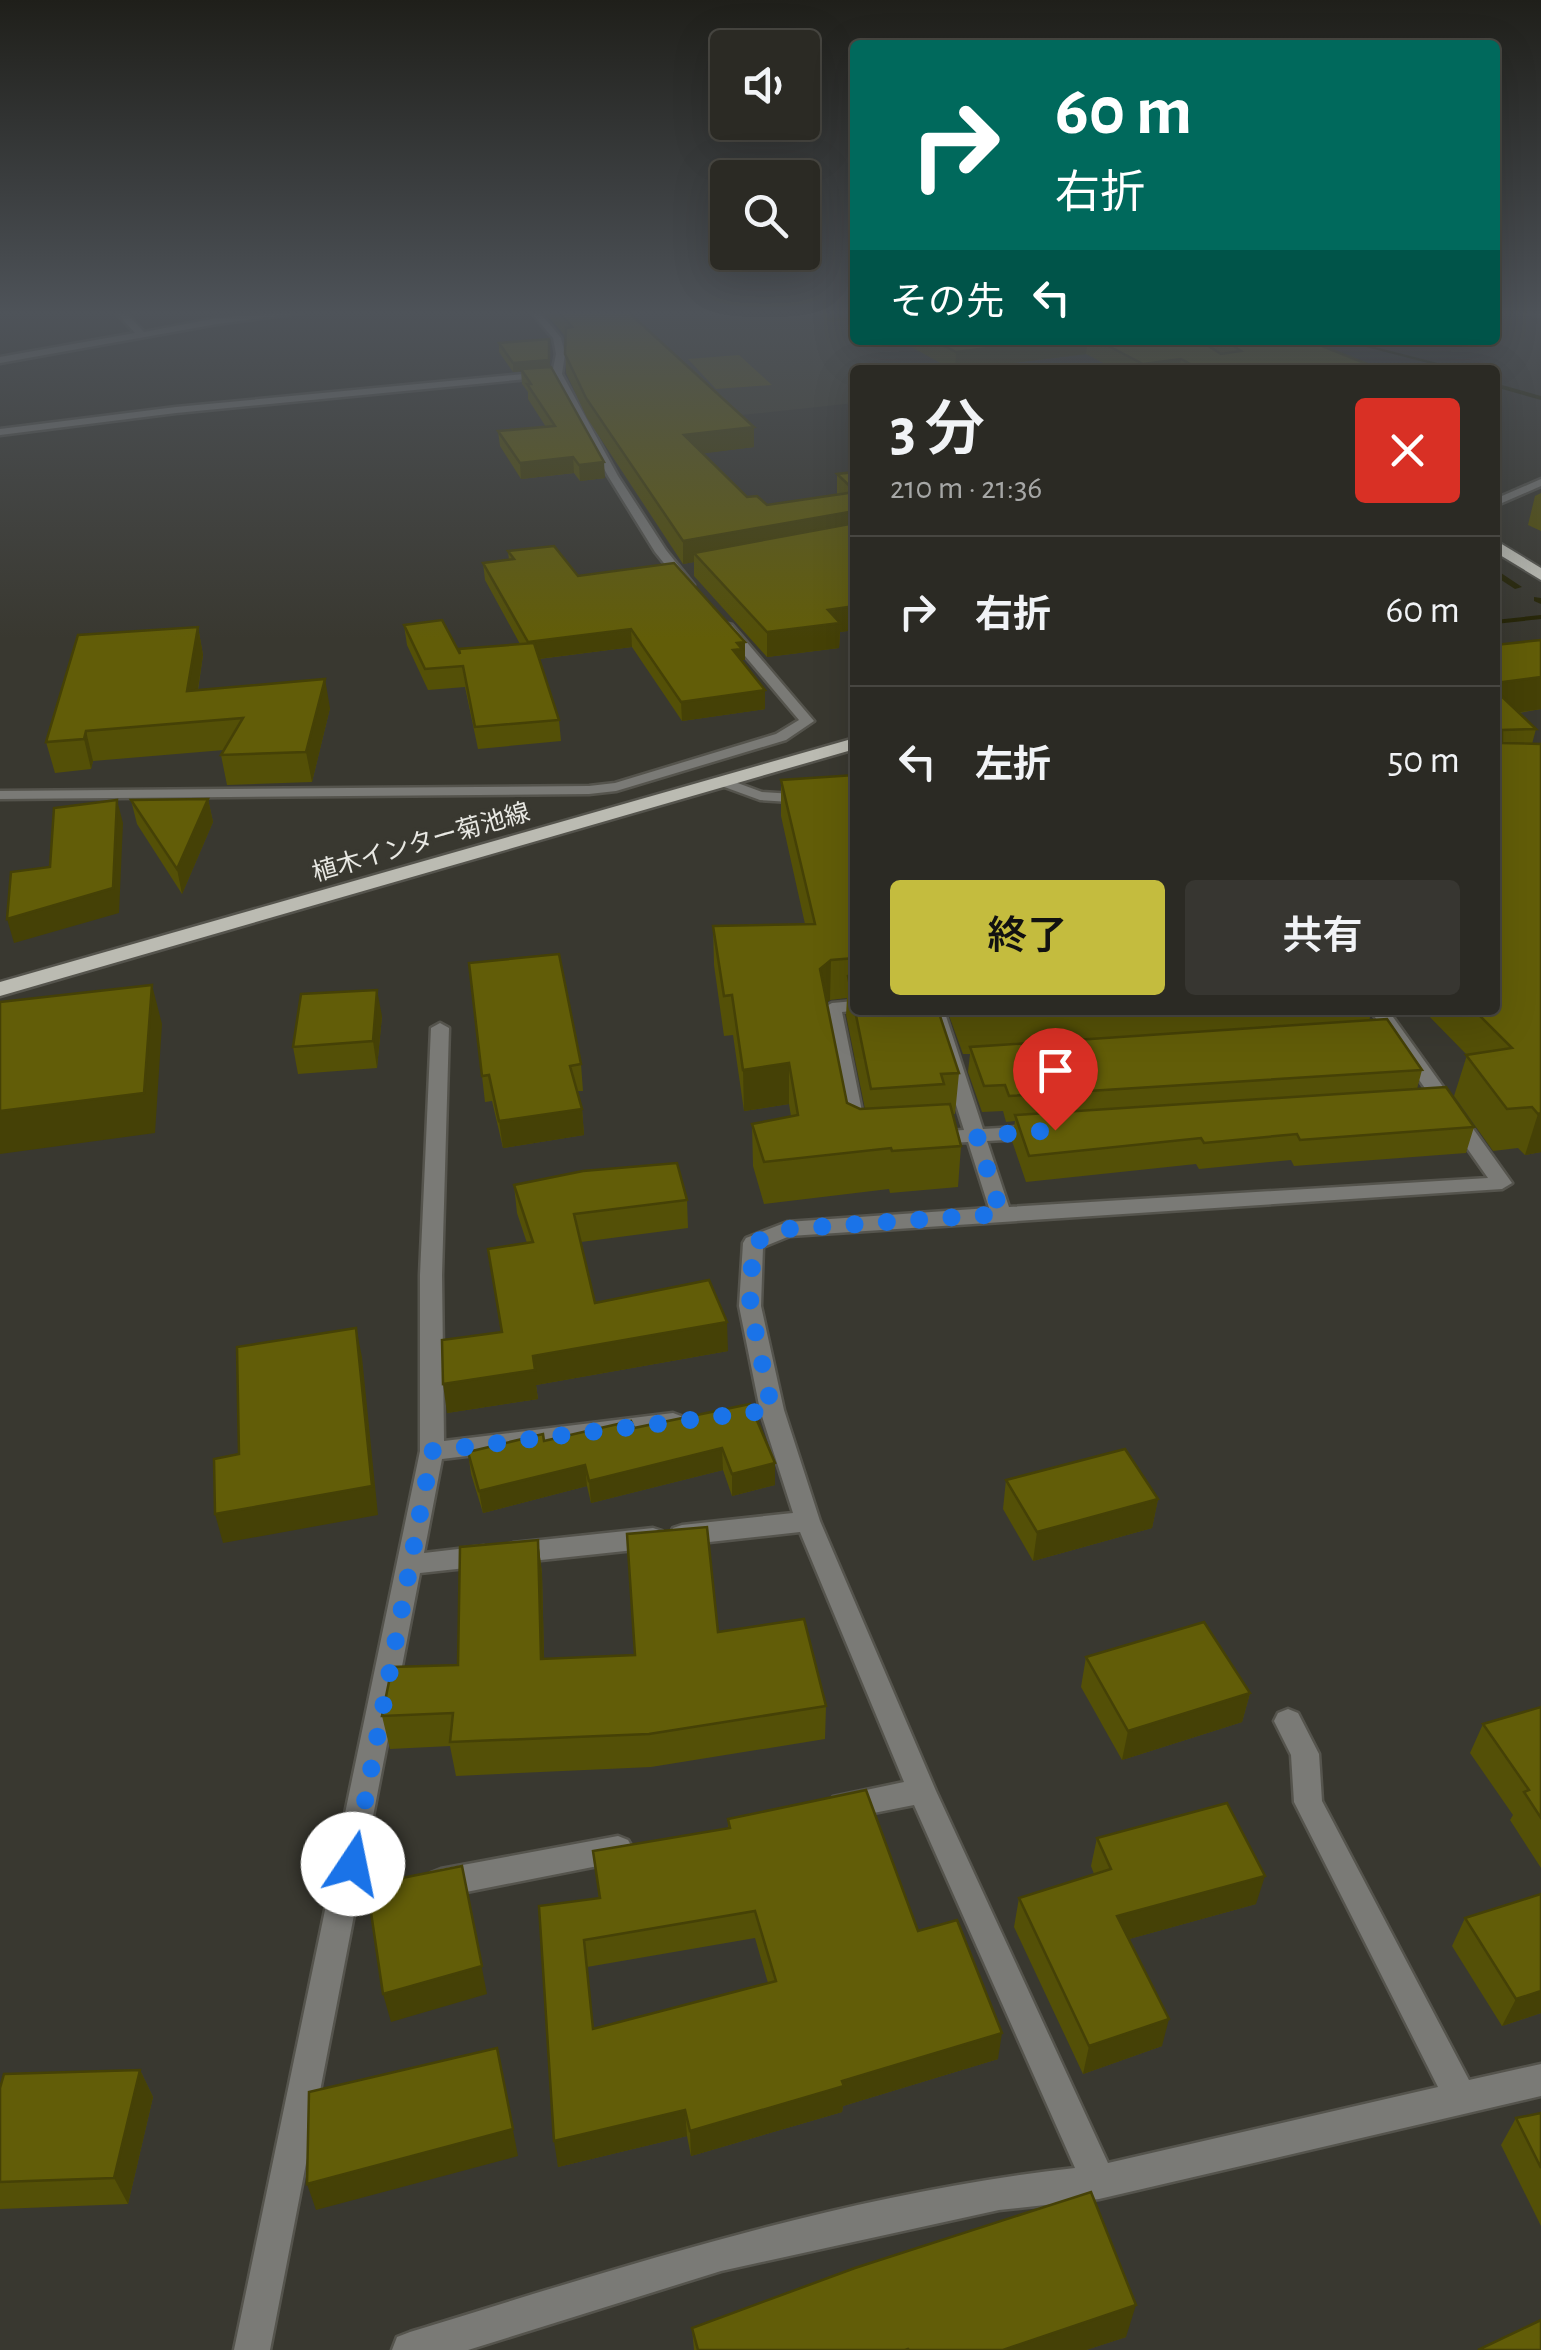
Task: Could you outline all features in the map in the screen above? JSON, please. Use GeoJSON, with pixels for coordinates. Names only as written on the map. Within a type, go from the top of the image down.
{"type":"FeatureCollection","features":[{"type":"Feature","properties":{"kind":"highway"},"geometry":{"type":"LineString","coordinates":[[1500,547],[1541,575]]}},
{"type":"Feature","properties":{"kind":"main road","name":"植木インター菊池線"},"geometry":{"type":"LineString","coordinates":[[0,989],[850,744]]}},
{"type":"Feature","properties":{"kind":"street"},"geometry":{"type":"LineString","coordinates":[[0,432],[99,420]]}},
{"type":"Feature","properties":{"kind":"street"},"geometry":{"type":"LineString","coordinates":[[582,420],[661,552],[688,571],[692,591]]}},
{"type":"Feature","properties":{"kind":"street"},"geometry":{"type":"LineString","coordinates":[[1500,501],[1541,482]]}},
{"type":"Feature","properties":{"kind":"street"},"geometry":{"type":"LineString","coordinates":[[616,786],[781,737],[808,721],[720,619]]}},
{"type":"Feature","properties":{"kind":"street"},"geometry":{"type":"LineString","coordinates":[[724,782],[760,796],[850,802]]}},
{"type":"Feature","properties":{"kind":"street"},"geometry":{"type":"LineString","coordinates":[[0,795],[616,786],[667,798]]}},
{"type":"Feature","properties":{"kind":"street"},"geometry":{"type":"LineString","coordinates":[[850,1006],[832,1008],[858,1141],[878,1140]]}},
{"type":"Feature","properties":{"kind":"street"},"geometry":{"type":"LineString","coordinates":[[938,1015],[965,1064],[977,1136],[1001,1214]]}},
{"type":"Feature","properties":{"kind":"street"},"geometry":{"type":"LineString","coordinates":[[1099,2182],[922,1791],[762,1411],[750,1306],[753,1243],[787,1229],[1502,1182],[1436,1104],[1388,1035],[1381,1015]]}},
{"type":"Feature","properties":{"kind":"street"},"geometry":{"type":"LineString","coordinates":[[252,2350],[355,1899],[432,1451],[431,1256],[440,1028]]}},
{"type":"Feature","properties":{"kind":"street"},"geometry":{"type":"LineString","coordinates":[[918,1138],[1055,1130]]}},
{"type":"Feature","properties":{"kind":"street"},"geometry":{"type":"LineString","coordinates":[[432,1451],[696,1420]]}},
{"type":"Feature","properties":{"kind":"street"},"geometry":{"type":"LineString","coordinates":[[412,1564],[808,1521]]}},
{"type":"Feature","properties":{"kind":"street"},"geometry":{"type":"LineString","coordinates":[[1288,1721],[1305,1754],[1308,1802],[1461,2099]]}},
{"type":"Feature","properties":{"kind":"street"},"geometry":{"type":"LineString","coordinates":[[806,1813],[922,1791]]}},
{"type":"Feature","properties":{"kind":"street"},"geometry":{"type":"LineString","coordinates":[[403,1890],[653,1842]]}},
{"type":"Feature","properties":{"kind":"street"},"geometry":{"type":"LineString","coordinates":[[410,2350],[721,2254],[999,2193],[1099,2182],[1541,2080]]}},
{"type":"Feature","properties":{"kind":"building"},"geometry":{"type":"Polygon","coordinates":[[[551,420],[580,420],[604,462],[579,465],[573,457],[520,463],[498,431],[555,426],[551,420]]]}},
{"type":"Feature","properties":{"kind":"building"},"geometry":{"type":"Polygon","coordinates":[[[601,420],[746,420],[754,427],[684,435],[747,497],[757,496],[767,505],[850,493],[850,512],[683,541],[601,420]]]}},
{"type":"Feature","properties":{"kind":"building"},"geometry":{"type":"Polygon","coordinates":[[[850,473],[850,486],[837,474],[850,473]]]}},
{"type":"Feature","properties":{"kind":"building"},"geometry":{"type":"Polygon","coordinates":[[[850,524],[850,607],[828,610],[840,623],[767,632],[694,553],[850,524]]]}},
{"type":"Feature","properties":{"kind":"building"},"geometry":{"type":"Polygon","coordinates":[[[554,546],[578,576],[674,563],[745,642],[737,643],[742,649],[733,650],[765,690],[681,702],[631,629],[528,642],[483,563],[514,559],[508,551],[554,546]]]}},
{"type":"Feature","properties":{"kind":"building"},"geometry":{"type":"Polygon","coordinates":[[[442,620],[460,654],[459,649],[534,643],[559,720],[475,727],[463,666],[425,669],[404,625],[442,620]]]}},
{"type":"Feature","properties":{"kind":"building"},"geometry":{"type":"Polygon","coordinates":[[[198,627],[187,691],[325,679],[306,752],[221,755],[243,718],[86,731],[84,739],[46,742],[78,635],[198,627]]]}},
{"type":"Feature","properties":{"kind":"building"},"geometry":{"type":"Polygon","coordinates":[[[1541,640],[1541,677],[1500,682],[1500,644],[1541,640]]]}},
{"type":"Feature","properties":{"kind":"building"},"geometry":{"type":"Polygon","coordinates":[[[1500,695],[1536,729],[1502,730],[1502,743],[1541,744],[1541,1113],[1532,1107],[1507,1109],[1466,1055],[1512,1048],[1479,1015],[1500,1015],[1500,695]]]}},
{"type":"Feature","properties":{"kind":"building"},"geometry":{"type":"Polygon","coordinates":[[[850,775],[850,958],[831,960],[820,969],[847,1103],[860,1109],[950,1104],[961,1146],[892,1151],[891,1148],[764,1162],[752,1124],[798,1115],[789,1063],[743,1070],[732,995],[724,996],[713,926],[815,924],[781,780],[850,775]]]}},
{"type":"Feature","properties":{"kind":"building"},"geometry":{"type":"Polygon","coordinates":[[[208,799],[177,869],[131,800],[208,799]]]}},
{"type":"Feature","properties":{"kind":"building"},"geometry":{"type":"Polygon","coordinates":[[[117,800],[113,888],[7,919],[11,872],[50,867],[54,808],[117,800]]]}},
{"type":"Feature","properties":{"kind":"building"},"geometry":{"type":"Polygon","coordinates":[[[559,954],[581,1064],[570,1066],[582,1109],[499,1121],[489,1075],[482,1076],[469,963],[559,954]]]}},
{"type":"Feature","properties":{"kind":"building"},"geometry":{"type":"Polygon","coordinates":[[[152,985],[144,1093],[0,1111],[0,1002],[152,985]]]}},
{"type":"Feature","properties":{"kind":"building"},"geometry":{"type":"Polygon","coordinates":[[[377,990],[373,1041],[293,1047],[301,994],[377,990]]]}},
{"type":"Feature","properties":{"kind":"building"},"geometry":{"type":"Polygon","coordinates":[[[856,1015],[940,1015],[959,1073],[941,1074],[944,1084],[871,1089],[856,1015]]]}},
{"type":"Feature","properties":{"kind":"building"},"geometry":{"type":"Polygon","coordinates":[[[1387,1019],[1422,1070],[1009,1096],[1005,1085],[984,1086],[970,1047],[1387,1019]]]}},
{"type":"Feature","properties":{"kind":"building"},"geometry":{"type":"Polygon","coordinates":[[[1446,1087],[1474,1127],[1300,1140],[1297,1134],[1204,1143],[1201,1138],[1029,1156],[1015,1115],[1446,1087]]]}},
{"type":"Feature","properties":{"kind":"building"},"geometry":{"type":"Polygon","coordinates":[[[677,1163],[687,1200],[574,1214],[595,1303],[709,1280],[727,1322],[533,1356],[535,1370],[443,1384],[442,1340],[502,1332],[488,1249],[533,1242],[514,1185],[583,1171],[677,1163]]]}},
{"type":"Feature","properties":{"kind":"building"},"geometry":{"type":"Polygon","coordinates":[[[356,1328],[372,1486],[215,1514],[214,1459],[239,1454],[237,1347],[356,1328]]]}},
{"type":"Feature","properties":{"kind":"building"},"geometry":{"type":"Polygon","coordinates":[[[750,1404],[775,1463],[732,1474],[722,1448],[589,1481],[585,1465],[479,1491],[468,1452],[543,1434],[544,1441],[631,1421],[634,1428],[750,1404]]]}},
{"type":"Feature","properties":{"kind":"building"},"geometry":{"type":"Polygon","coordinates":[[[1125,1449],[1158,1499],[1037,1532],[1006,1480],[1125,1449]]]}},
{"type":"Feature","properties":{"kind":"building"},"geometry":{"type":"Polygon","coordinates":[[[707,1527],[718,1632],[804,1619],[826,1706],[649,1734],[450,1742],[453,1713],[382,1716],[392,1667],[458,1665],[460,1547],[538,1540],[541,1659],[635,1655],[627,1534],[707,1527]]]}},
{"type":"Feature","properties":{"kind":"building"},"geometry":{"type":"Polygon","coordinates":[[[1204,1622],[1250,1693],[1128,1731],[1086,1657],[1204,1622]]]}},
{"type":"Feature","properties":{"kind":"building"},"geometry":{"type":"Polygon","coordinates":[[[1541,1707],[1541,1818],[1524,1792],[1529,1790],[1483,1724],[1541,1707]]]}},
{"type":"Feature","properties":{"kind":"building"},"geometry":{"type":"Polygon","coordinates":[[[866,1790],[918,1931],[957,1920],[1002,2033],[842,2081],[844,2086],[690,2131],[685,2110],[554,2141],[539,1906],[600,1898],[593,1851],[730,1828],[728,1819],[866,1790]],[[755,1911],[584,1940],[593,2029],[776,1981],[755,1911]]]}},
{"type":"Feature","properties":{"kind":"building"},"geometry":{"type":"Polygon","coordinates":[[[1227,1803],[1265,1876],[1117,1916],[1169,2019],[1089,2046],[1019,1898],[1111,1869],[1097,1838],[1227,1803]]]}},
{"type":"Feature","properties":{"kind":"building"},"geometry":{"type":"Polygon","coordinates":[[[462,1866],[482,1966],[383,1994],[367,1885],[462,1866]]]}},
{"type":"Feature","properties":{"kind":"building"},"geometry":{"type":"Polygon","coordinates":[[[1541,1894],[1541,1991],[1516,1999],[1465,1918],[1541,1894]]]}},
{"type":"Feature","properties":{"kind":"building"},"geometry":{"type":"Polygon","coordinates":[[[497,2048],[513,2129],[307,2184],[309,2092],[497,2048]]]}},
{"type":"Feature","properties":{"kind":"building"},"geometry":{"type":"Polygon","coordinates":[[[140,2070],[114,2178],[0,2182],[0,2088],[4,2074],[140,2070]]]}},
{"type":"Feature","properties":{"kind":"building"},"geometry":{"type":"Polygon","coordinates":[[[1541,2113],[1541,2168],[1516,2118],[1541,2113]]]}},
{"type":"Feature","properties":{"kind":"building"},"geometry":{"type":"Polygon","coordinates":[[[1091,2192],[1136,2305],[1003,2350],[698,2350],[692,2328],[855,2268],[1091,2192]]]}},
{"type":"Feature","properties":{"kind":"building"},"geometry":{"type":"Polygon","coordinates":[[[1541,2320],[1541,2350],[1478,2350],[1541,2320]]]}},
{"type":"Feature","properties":{"kind":"waterway"},"geometry":{"type":"LineString","coordinates":[[1500,576],[1518,587]]}},
{"type":"Feature","properties":{"kind":"waterway"},"geometry":{"type":"LineString","coordinates":[[1537,599],[1541,602]]}},
{"type":"Feature","properties":{"kind":"waterway"},"geometry":{"type":"LineString","coordinates":[[1500,621],[1541,617]]}},
{"type":"Feature","properties":{"kind":"route"},"geometry":{"type":"LineString","coordinates":[[353,1864],[432,1451],[772,1410],[750,1306],[753,1243],[787,1229],[1001,1214],[977,1136],[1055,1130]]}}]}
